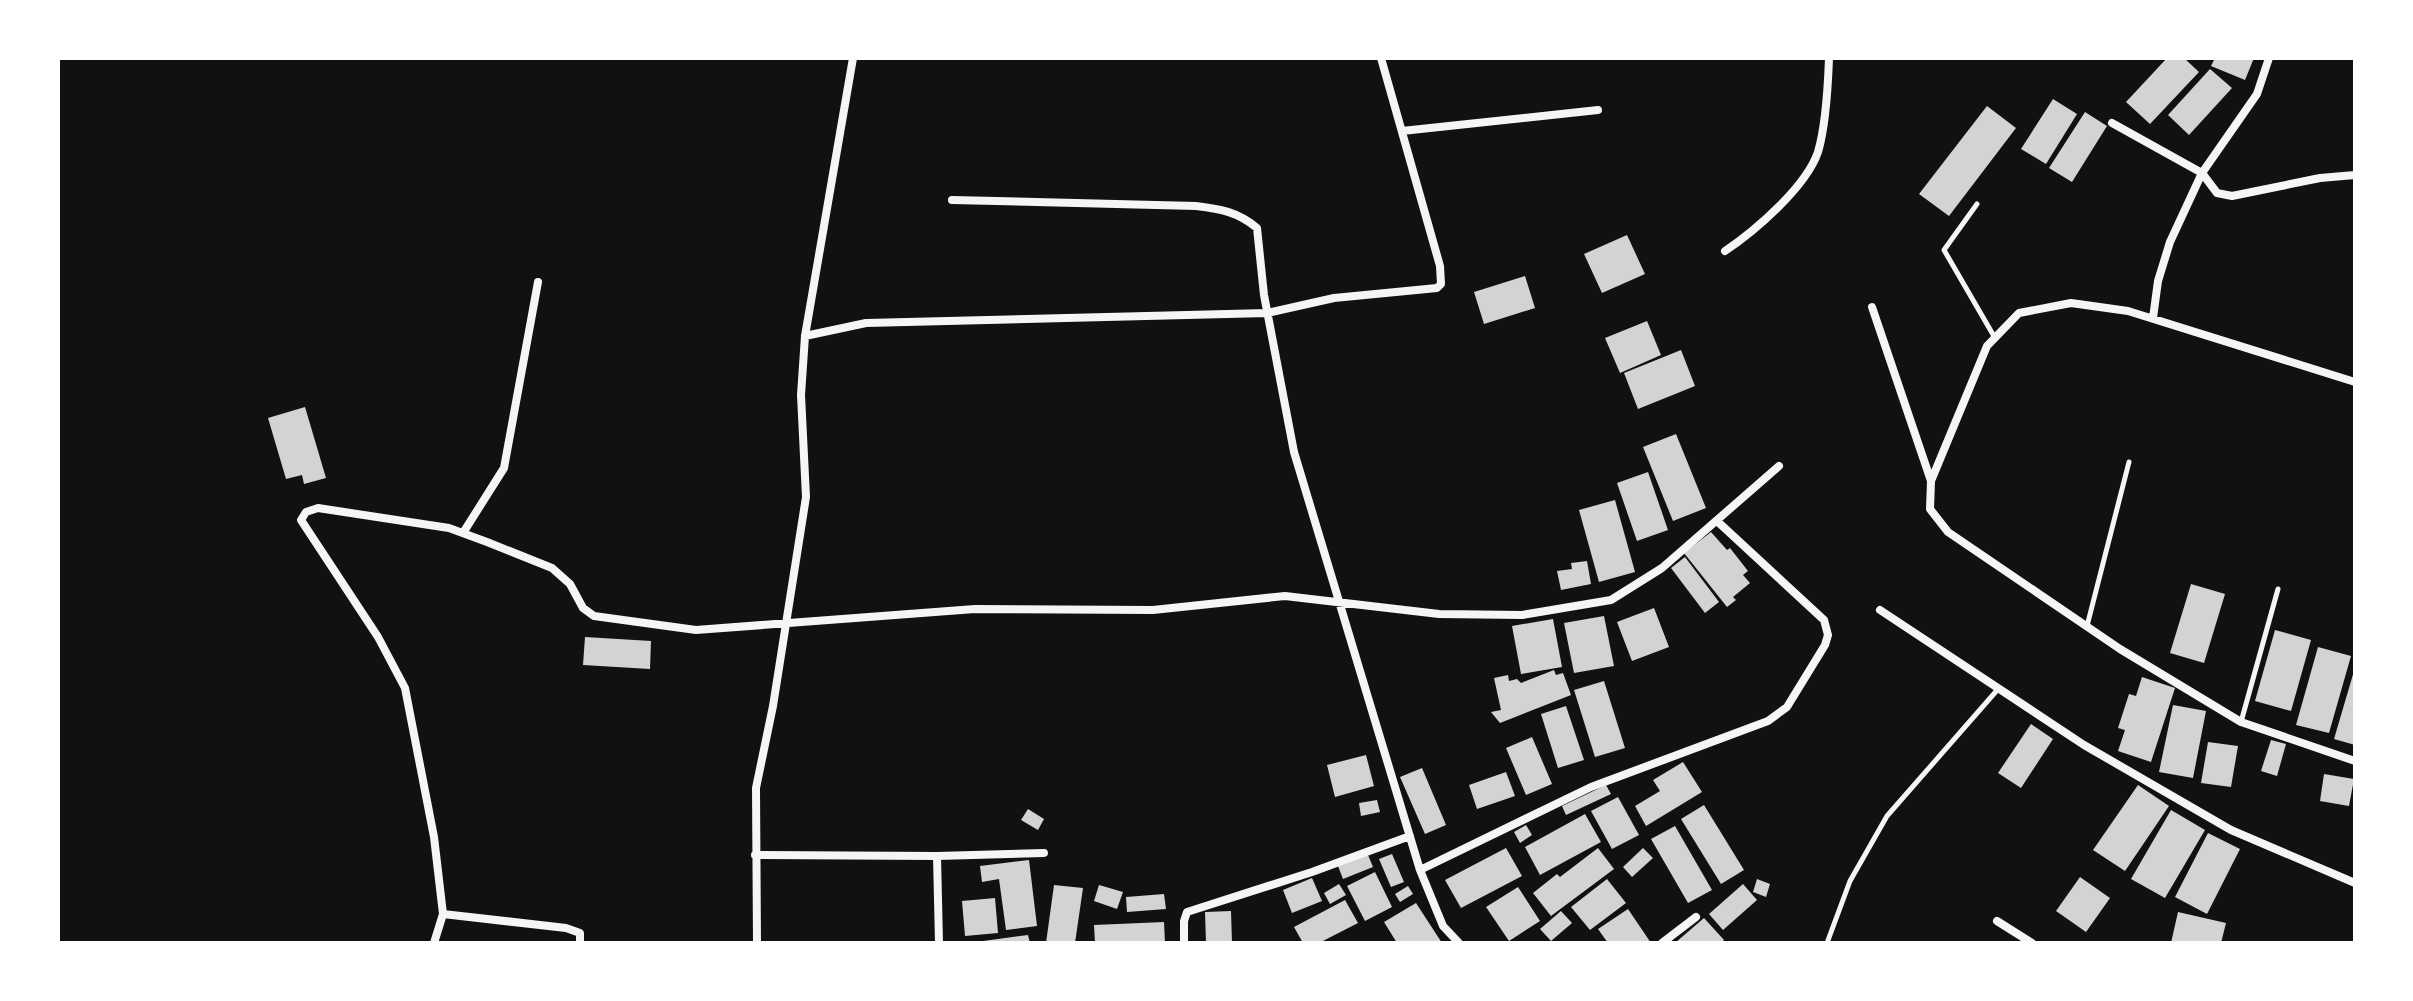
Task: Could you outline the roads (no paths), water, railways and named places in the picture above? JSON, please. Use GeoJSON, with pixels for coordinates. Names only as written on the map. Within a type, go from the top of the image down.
{"type":"FeatureCollection","features":[{"type":"Feature","properties":{"kind":"street"},"geometry":{"type":"LineString","coordinates":[[757,943],[756,788],[806,497],[801,395],[805,336],[853,58]]}},
{"type":"Feature","properties":{"kind":"street"},"geometry":{"type":"LineString","coordinates":[[805,336],[866,323],[1267,313],[1334,298],[1437,288],[1441,284],[1440,266],[1381,58]]}},
{"type":"Feature","properties":{"kind":"street"},"geometry":{"type":"LineString","coordinates":[[1725,251],[1752,233],[1797,187],[1818,153],[1829,58]]}},
{"type":"Feature","properties":{"kind":"street"},"geometry":{"type":"LineString","coordinates":[[2153,318],[2158,281],[2170,242],[2202,173],[2257,94],[2269,58]]}},
{"type":"Feature","properties":{"kind":"street"},"geometry":{"type":"LineString","coordinates":[[1402,131],[1598,110]]}},
{"type":"Feature","properties":{"kind":"street"},"geometry":{"type":"LineString","coordinates":[[2112,123],[2202,173],[2217,193],[2232,196],[2320,178],[2355,175]]}},
{"type":"Feature","properties":{"kind":"street"},"geometry":{"type":"LineString","coordinates":[[952,200],[1196,206],[1222,209],[1243,216],[1257,228],[1267,313],[1294,452],[1420,870],[1443,926],[1459,943]]}},
{"type":"Feature","properties":{"kind":"street"},"geometry":{"type":"LineString","coordinates":[[463,533],[504,468],[538,282]]}},
{"type":"Feature","properties":{"kind":"street"},"geometry":{"type":"LineString","coordinates":[[2355,382],[2128,311],[2071,303],[2019,313],[1987,346],[1931,481],[1930,509],[1948,532],[2087,626],[2241,722],[2355,761]]}},
{"type":"Feature","properties":{"kind":"street"},"geometry":{"type":"LineString","coordinates":[[1872,307],[1931,481]]}},
{"type":"Feature","properties":{"kind":"street"},"geometry":{"type":"LineString","coordinates":[[434,943],[443,914],[434,837],[405,688],[371,626],[301,520],[306,512],[318,508],[449,528],[552,568],[570,584],[583,608],[594,616],[696,630],[975,609],[1153,610],[1285,596],[1439,614],[1522,615],[1611,600],[1662,568],[1779,466]]}},
{"type":"Feature","properties":{"kind":"street"},"geometry":{"type":"LineString","coordinates":[[1420,870],[1591,787],[1768,721],[1787,707],[1825,645],[1828,635],[1824,620],[1717,521]]}},
{"type":"Feature","properties":{"kind":"street"},"geometry":{"type":"LineString","coordinates":[[1880,610],[2084,745],[2231,830],[2355,883]]}},
{"type":"Feature","properties":{"kind":"street"},"geometry":{"type":"LineString","coordinates":[[1184,943],[1187,912],[1312,872],[1410,836]]}},
{"type":"Feature","properties":{"kind":"street"},"geometry":{"type":"LineString","coordinates":[[755,855],[1044,853]]}},
{"type":"Feature","properties":{"kind":"street"},"geometry":{"type":"LineString","coordinates":[[937,856],[939,943]]}},
{"type":"Feature","properties":{"kind":"street"},"geometry":{"type":"LineString","coordinates":[[443,914],[566,928],[580,933],[580,943]]}},
{"type":"Feature","properties":{"kind":"street"},"geometry":{"type":"LineString","coordinates":[[1662,943],[1696,917]]}},
{"type":"Feature","properties":{"kind":"street"},"geometry":{"type":"LineString","coordinates":[[1997,921],[2032,943]]}},
{"type":"Feature","properties":{"kind":"lane"},"geometry":{"type":"LineString","coordinates":[[1977,204],[1944,250],[1995,338]]}},
{"type":"Feature","properties":{"kind":"lane"},"geometry":{"type":"LineString","coordinates":[[2087,626],[2129,462]]}},
{"type":"Feature","properties":{"kind":"lane"},"geometry":{"type":"LineString","coordinates":[[2241,722],[2278,589]]}},
{"type":"Feature","properties":{"kind":"lane"},"geometry":{"type":"LineString","coordinates":[[1827,943],[1850,881],[1887,816],[1999,688]]}}]}
